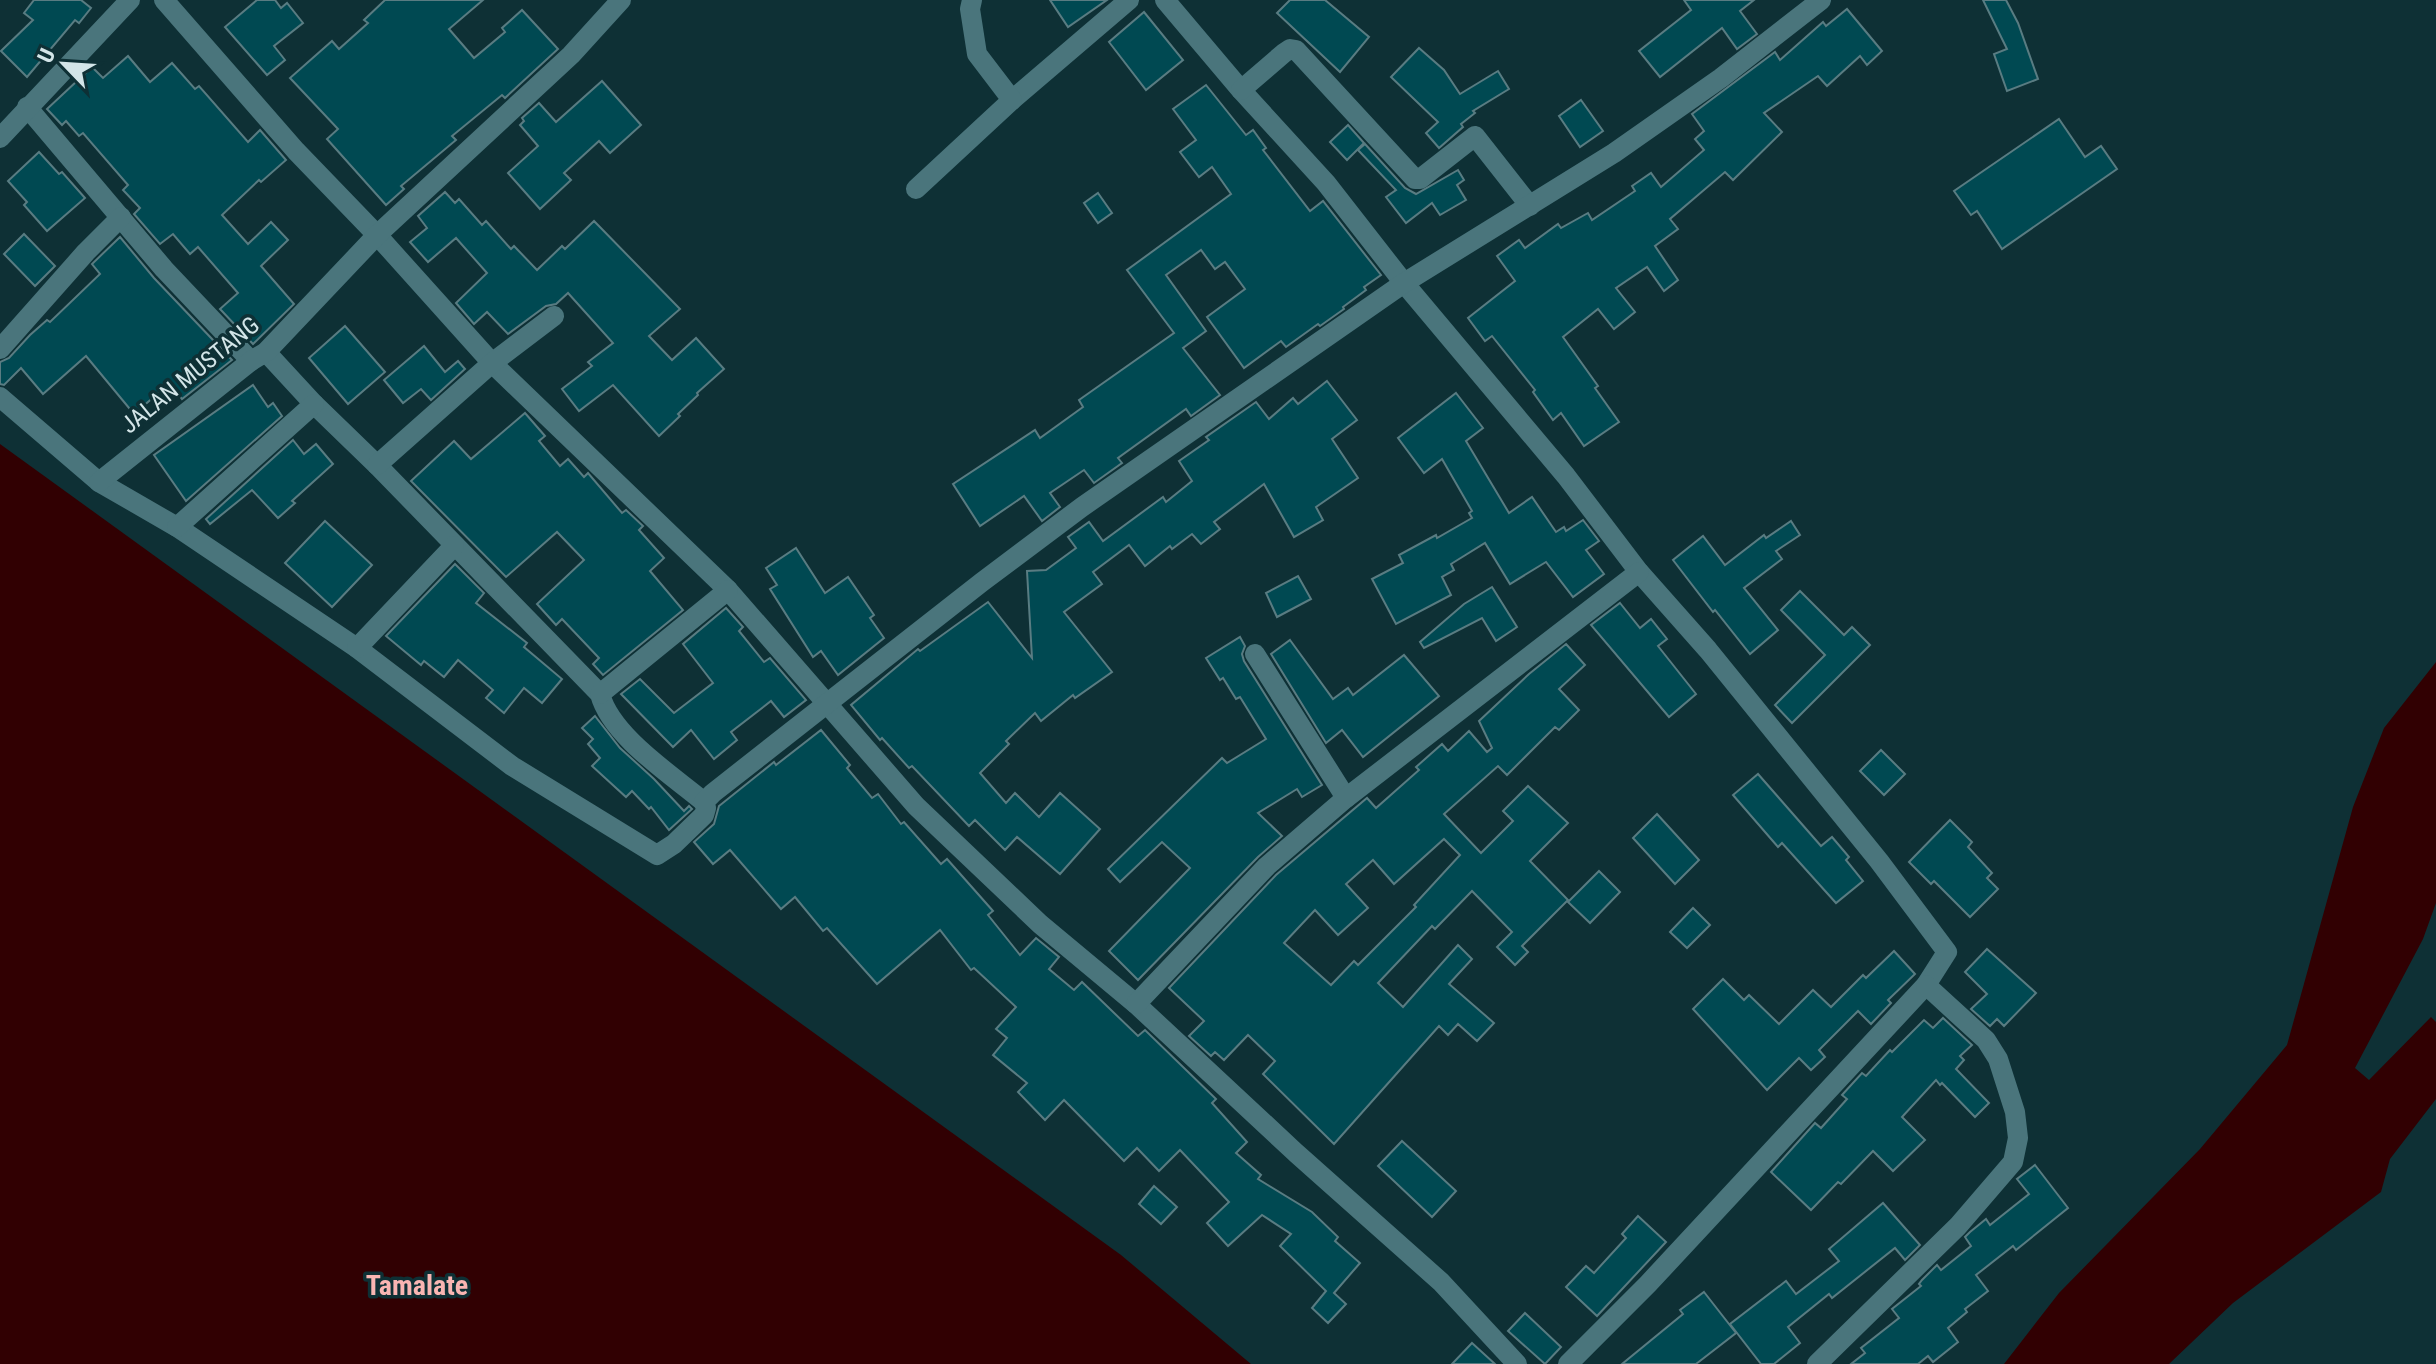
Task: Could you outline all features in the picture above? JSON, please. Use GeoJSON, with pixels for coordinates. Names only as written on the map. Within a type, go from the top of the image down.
{"type":"FeatureCollection","features":[{"type":"Feature","properties":{"kind":"street"},"geometry":{"type":"LineString","coordinates":[[0,138],[130,0]]}},
{"type":"Feature","properties":{"kind":"street"},"geometry":{"type":"LineString","coordinates":[[164,0],[296,151],[377,235],[492,363],[728,590],[916,806],[1040,924],[1136,1004],[1441,1282],[1517,1364]]}},
{"type":"Feature","properties":{"kind":"street","name":"JALAN MUSTANG"},"geometry":{"type":"LineString","coordinates":[[99,482],[259,356],[377,235],[571,55],[621,0]]}},
{"type":"Feature","properties":{"kind":"street"},"geometry":{"type":"LineString","coordinates":[[972,0],[970,9],[977,54],[1012,100]]}},
{"type":"Feature","properties":{"kind":"street"},"geometry":{"type":"LineString","coordinates":[[916,189],[1012,100],[1129,0]]}},
{"type":"Feature","properties":{"kind":"street"},"geometry":{"type":"LineString","coordinates":[[1165,0],[1326,183],[1404,283],[1566,476],[1639,572],[1708,650],[1947,952],[1926,985],[1648,1284],[1568,1364]]}},
{"type":"Feature","properties":{"kind":"street"},"geometry":{"type":"LineString","coordinates":[[704,802],[970,591],[1082,507],[1404,283],[1614,153],[1721,78],[1821,0]]}},
{"type":"Feature","properties":{"kind":"street"},"geometry":{"type":"LineString","coordinates":[[1241,90],[1284,53],[1290,49],[1296,50],[1415,179],[1420,179],[1475,136],[1530,206]]}},
{"type":"Feature","properties":{"kind":"street"},"geometry":{"type":"LineString","coordinates":[[0,397],[99,482],[177,527],[357,648],[512,766],[657,855],[674,844],[704,815],[704,802],[616,725],[600,694],[377,465],[164,269],[27,107]]}},
{"type":"Feature","properties":{"kind":"street"},"geometry":{"type":"LineString","coordinates":[[0,349],[121,217]]}},
{"type":"Feature","properties":{"kind":"street"},"geometry":{"type":"LineString","coordinates":[[377,465],[492,363],[554,316]]}},
{"type":"Feature","properties":{"kind":"street"},"geometry":{"type":"LineString","coordinates":[[177,527],[314,404]]}},
{"type":"Feature","properties":{"kind":"street"},"geometry":{"type":"LineString","coordinates":[[357,648],[454,546]]}},
{"type":"Feature","properties":{"kind":"street"},"geometry":{"type":"LineString","coordinates":[[1136,1004],[1267,866],[1346,798],[1639,572]]}},
{"type":"Feature","properties":{"kind":"street"},"geometry":{"type":"LineString","coordinates":[[600,694],[728,590]]}},
{"type":"Feature","properties":{"kind":"street"},"geometry":{"type":"LineString","coordinates":[[1255,654],[1346,798]]}},
{"type":"Feature","properties":{"kind":"street"},"geometry":{"type":"LineString","coordinates":[[1817,1364],[1958,1226],[2013,1162],[2018,1138],[2015,1112],[1998,1059],[1986,1040],[1926,985]]}},
{"type":"Feature","properties":{"kind":"shaded area"},"geometry":{"type":"Polygon","coordinates":[[[0,444],[1121,1255],[1251,1364],[0,1364],[0,444]]]}},
{"type":"Feature","properties":{"kind":"shaded area"},"geometry":{"type":"Polygon","coordinates":[[[2436,662],[2436,903],[2423,939],[2355,1068],[2369,1080],[2431,1017],[2436,1022],[2436,1099],[2390,1159],[2381,1192],[2233,1303],[2169,1364],[2004,1364],[2059,1293],[2200,1149],[2287,1045],[2353,807],[2384,728],[2436,662]]]}},
{"type":"Feature","properties":{"kind":"building"},"geometry":{"type":"Polygon","coordinates":[[[34,0],[81,0],[91,8],[79,23],[75,20],[27,77],[1,51],[33,20],[24,13],[34,0]]]}},
{"type":"Feature","properties":{"kind":"building"},"geometry":{"type":"Polygon","coordinates":[[[257,0],[275,0],[281,8],[287,3],[303,23],[274,46],[285,60],[267,75],[225,27],[257,0]]]}},
{"type":"Feature","properties":{"kind":"building"},"geometry":{"type":"Polygon","coordinates":[[[385,0],[483,0],[449,29],[474,58],[505,32],[502,28],[522,10],[558,49],[505,98],[502,95],[452,136],[456,140],[401,186],[404,189],[386,205],[327,139],[338,129],[290,78],[332,41],[339,49],[368,23],[364,20],[385,0]]]}},
{"type":"Feature","properties":{"kind":"building"},"geometry":{"type":"Polygon","coordinates":[[[1050,0],[1107,0],[1068,27],[1050,0]]]}},
{"type":"Feature","properties":{"kind":"building"},"geometry":{"type":"Polygon","coordinates":[[[1290,0],[1325,0],[1369,37],[1340,72],[1277,13],[1290,0]]]}},
{"type":"Feature","properties":{"kind":"building"},"geometry":{"type":"Polygon","coordinates":[[[1684,0],[1754,0],[1740,11],[1757,34],[1737,49],[1722,28],[1660,77],[1639,51],[1691,10],[1684,0]]]}},
{"type":"Feature","properties":{"kind":"building"},"geometry":{"type":"Polygon","coordinates":[[[1983,0],[2006,0],[2018,23],[2038,79],[2007,91],[1994,54],[2007,49],[1983,0]]]}},
{"type":"Feature","properties":{"kind":"building"},"geometry":{"type":"Polygon","coordinates":[[[1847,9],[1882,51],[1867,65],[1860,56],[1827,86],[1818,76],[1764,113],[1782,132],[1733,180],[1725,172],[1670,219],[1678,229],[1655,246],[1678,280],[1664,291],[1647,267],[1616,288],[1635,312],[1614,329],[1598,309],[1563,337],[1619,422],[1584,446],[1561,413],[1553,420],[1533,392],[1535,390],[1492,336],[1485,341],[1468,318],[1515,281],[1497,256],[1519,240],[1525,248],[1558,224],[1561,228],[1588,213],[1592,220],[1635,191],[1632,186],[1651,173],[1661,187],[1704,150],[1695,139],[1704,131],[1692,114],[1775,52],[1780,60],[1823,22],[1826,26],[1847,9]]]}},
{"type":"Feature","properties":{"kind":"building"},"geometry":{"type":"Polygon","coordinates":[[[1144,12],[1183,60],[1146,90],[1109,42],[1144,12]]]}},
{"type":"Feature","properties":{"kind":"building"},"geometry":{"type":"Polygon","coordinates":[[[1419,48],[1444,70],[1460,94],[1498,71],[1509,89],[1473,111],[1475,113],[1461,124],[1463,127],[1439,148],[1426,133],[1438,122],[1391,77],[1419,48]]]}},
{"type":"Feature","properties":{"kind":"building"},"geometry":{"type":"Polygon","coordinates":[[[128,56],[150,82],[172,63],[195,89],[199,86],[248,142],[260,130],[286,160],[261,182],[259,180],[222,215],[248,244],[271,222],[288,240],[261,266],[294,304],[253,344],[220,309],[238,293],[198,247],[190,254],[173,234],[160,244],[134,214],[140,208],[123,190],[128,185],[83,133],[79,136],[66,121],[62,125],[47,109],[92,67],[103,78],[128,56]]]}},
{"type":"Feature","properties":{"kind":"building"},"geometry":{"type":"Polygon","coordinates":[[[602,81],[641,125],[610,153],[599,141],[564,173],[571,180],[540,209],[508,173],[538,146],[520,125],[524,121],[522,118],[539,103],[556,122],[602,81]]]}},
{"type":"Feature","properties":{"kind":"building"},"geometry":{"type":"Polygon","coordinates":[[[1206,85],[1246,135],[1253,130],[1266,148],[1263,150],[1310,211],[1323,201],[1381,275],[1320,326],[1318,324],[1286,347],[1281,341],[1244,368],[1207,317],[1245,289],[1225,262],[1215,269],[1201,250],[1166,275],[1206,331],[1183,348],[1220,395],[1191,416],[1186,409],[1118,458],[1122,463],[1094,483],[1084,470],[1050,493],[1060,507],[1042,521],[1024,496],[980,526],[953,484],[1035,430],[1040,438],[1083,407],[1079,400],[1174,333],[1127,270],[1231,194],[1212,167],[1199,177],[1180,152],[1196,140],[1173,109],[1206,85]]]}},
{"type":"Feature","properties":{"kind":"building"},"geometry":{"type":"Polygon","coordinates":[[[1581,100],[1603,131],[1580,147],[1559,116],[1581,100]]]}},
{"type":"Feature","properties":{"kind":"building"},"geometry":{"type":"Polygon","coordinates":[[[2059,119],[2085,157],[2101,146],[2117,169],[2002,249],[1977,211],[1971,215],[1954,191],[2059,119]]]}},
{"type":"Feature","properties":{"kind":"building"},"geometry":{"type":"Polygon","coordinates":[[[1348,125],[1364,143],[1347,160],[1330,142],[1348,125]]]}},
{"type":"Feature","properties":{"kind":"building"},"geometry":{"type":"Polygon","coordinates":[[[1365,144],[1405,188],[1416,194],[1458,170],[1464,180],[1457,185],[1466,200],[1440,215],[1432,203],[1406,223],[1386,197],[1396,190],[1358,150],[1365,144]]]}},
{"type":"Feature","properties":{"kind":"building"},"geometry":{"type":"Polygon","coordinates":[[[39,152],[85,198],[47,231],[8,181],[39,152]]]}},
{"type":"Feature","properties":{"kind":"building"},"geometry":{"type":"Polygon","coordinates":[[[445,192],[455,203],[459,199],[482,225],[486,221],[511,249],[514,246],[537,270],[594,221],[680,309],[649,336],[672,360],[696,338],[724,369],[697,393],[678,414],[680,416],[659,436],[613,385],[579,411],[562,389],[592,366],[588,362],[613,343],[568,293],[508,334],[487,312],[474,324],[456,303],[487,273],[456,238],[428,262],[410,242],[427,228],[418,216],[445,192]]]}},
{"type":"Feature","properties":{"kind":"building"},"geometry":{"type":"Polygon","coordinates":[[[1098,193],[1112,213],[1098,223],[1084,203],[1098,193]]]}},
{"type":"Feature","properties":{"kind":"building"},"geometry":{"type":"Polygon","coordinates":[[[24,234],[55,266],[35,286],[4,254],[24,234]]]}},
{"type":"Feature","properties":{"kind":"building"},"geometry":{"type":"Polygon","coordinates":[[[120,237],[154,278],[232,360],[182,399],[170,383],[134,414],[86,356],[43,394],[21,368],[4,385],[0,384],[0,362],[9,358],[47,320],[50,322],[100,274],[92,264],[120,237]]]}},
{"type":"Feature","properties":{"kind":"building"},"geometry":{"type":"Polygon","coordinates":[[[345,326],[385,372],[348,404],[309,358],[345,326]]]}},
{"type":"Feature","properties":{"kind":"building"},"geometry":{"type":"Polygon","coordinates":[[[424,346],[445,372],[458,361],[465,369],[431,400],[421,389],[403,403],[384,380],[424,346]]]}},
{"type":"Feature","properties":{"kind":"building"},"geometry":{"type":"Polygon","coordinates":[[[1327,381],[1357,420],[1332,439],[1358,478],[1316,507],[1323,520],[1294,537],[1264,484],[1214,522],[1220,529],[1201,544],[1192,534],[1172,549],[1170,546],[1145,566],[1129,545],[1093,572],[1102,584],[1064,612],[1112,672],[1075,698],[1073,695],[1041,721],[1035,713],[1006,741],[1009,744],[980,773],[1006,803],[1015,793],[1039,817],[1060,793],[1100,829],[1060,874],[1017,837],[1005,850],[975,820],[969,826],[912,766],[909,768],[882,738],[880,740],[851,705],[918,649],[920,651],[988,602],[1032,658],[1027,571],[1046,570],[1076,548],[1068,537],[1089,522],[1103,541],[1163,497],[1166,502],[1192,481],[1179,461],[1209,440],[1206,437],[1256,402],[1269,419],[1293,398],[1298,404],[1327,381]]]}},
{"type":"Feature","properties":{"kind":"building"},"geometry":{"type":"Polygon","coordinates":[[[253,385],[268,407],[273,403],[282,416],[186,501],[154,455],[253,385]]]}},
{"type":"Feature","properties":{"kind":"building"},"geometry":{"type":"Polygon","coordinates":[[[1456,393],[1483,428],[1466,441],[1509,513],[1532,497],[1556,532],[1564,527],[1566,531],[1583,520],[1599,541],[1586,550],[1604,574],[1573,597],[1546,562],[1510,584],[1485,543],[1451,564],[1454,570],[1442,577],[1451,595],[1396,624],[1372,579],[1403,563],[1399,555],[1472,518],[1469,513],[1472,511],[1442,459],[1424,473],[1398,438],[1456,393]]]}},
{"type":"Feature","properties":{"kind":"building"},"geometry":{"type":"Polygon","coordinates":[[[525,413],[545,436],[539,441],[560,466],[568,459],[584,477],[588,473],[622,513],[626,510],[643,526],[639,530],[664,558],[650,571],[683,610],[603,675],[593,664],[599,658],[562,619],[556,625],[537,604],[584,560],[557,532],[506,577],[411,481],[454,441],[471,459],[525,413]]]}},
{"type":"Feature","properties":{"kind":"building"},"geometry":{"type":"Polygon","coordinates":[[[293,440],[304,454],[316,444],[333,464],[278,518],[252,490],[210,524],[206,519],[293,440]]]}},
{"type":"Feature","properties":{"kind":"building"},"geometry":{"type":"Polygon","coordinates":[[[325,521],[372,565],[332,607],[285,563],[325,521]]]}},
{"type":"Feature","properties":{"kind":"building"},"geometry":{"type":"Polygon","coordinates":[[[1791,521],[1800,535],[1776,551],[1782,559],[1744,588],[1778,630],[1750,654],[1673,560],[1703,536],[1725,565],[1764,535],[1766,538],[1791,521]]]}},
{"type":"Feature","properties":{"kind":"building"},"geometry":{"type":"Polygon","coordinates":[[[796,548],[825,593],[848,577],[874,615],[870,618],[884,638],[838,675],[821,651],[813,657],[770,589],[777,585],[766,568],[796,548]]]}},
{"type":"Feature","properties":{"kind":"building"},"geometry":{"type":"Polygon","coordinates":[[[455,564],[484,593],[476,603],[527,643],[524,647],[562,679],[542,703],[524,688],[504,713],[486,698],[493,690],[458,660],[444,677],[424,661],[421,665],[386,636],[455,564]]]}},
{"type":"Feature","properties":{"kind":"building"},"geometry":{"type":"Polygon","coordinates":[[[1298,576],[1311,599],[1277,617],[1266,593],[1298,576]]]}},
{"type":"Feature","properties":{"kind":"building"},"geometry":{"type":"Polygon","coordinates":[[[1492,587],[1517,627],[1496,641],[1482,618],[1424,648],[1420,642],[1464,604],[1492,587]]]}},
{"type":"Feature","properties":{"kind":"building"},"geometry":{"type":"Polygon","coordinates":[[[1800,591],[1844,635],[1852,627],[1870,645],[1792,723],[1775,705],[1825,655],[1781,610],[1800,591]]]}},
{"type":"Feature","properties":{"kind":"building"},"geometry":{"type":"Polygon","coordinates":[[[1620,603],[1640,628],[1651,619],[1667,639],[1658,646],[1696,694],[1669,717],[1591,625],[1620,603]]]}},
{"type":"Feature","properties":{"kind":"building"},"geometry":{"type":"Polygon","coordinates":[[[726,608],[743,627],[739,631],[764,662],[770,658],[806,700],[784,717],[771,701],[731,732],[737,740],[714,759],[691,730],[673,747],[621,694],[640,679],[674,713],[713,683],[683,644],[726,608]]]}},
{"type":"Feature","properties":{"kind":"building"},"geometry":{"type":"Polygon","coordinates":[[[1240,637],[1245,646],[1242,654],[1244,661],[1322,785],[1302,797],[1297,789],[1258,813],[1282,836],[1138,980],[1109,951],[1190,868],[1162,842],[1120,882],[1108,869],[1222,758],[1227,763],[1266,739],[1240,697],[1236,699],[1206,658],[1240,637]]]}},
{"type":"Feature","properties":{"kind":"building"},"geometry":{"type":"Polygon","coordinates":[[[1290,640],[1333,699],[1348,688],[1353,695],[1404,655],[1439,696],[1363,757],[1342,730],[1326,743],[1271,654],[1290,640]]]}},
{"type":"Feature","properties":{"kind":"building"},"geometry":{"type":"Polygon","coordinates":[[[1566,644],[1585,665],[1559,689],[1579,710],[1559,730],[1555,727],[1507,775],[1498,766],[1444,814],[1481,853],[1513,821],[1503,811],[1528,786],[1568,823],[1530,861],[1568,900],[1522,946],[1528,952],[1515,965],[1497,947],[1512,932],[1472,891],[1435,929],[1432,926],[1378,983],[1403,1007],[1458,945],[1472,959],[1449,984],[1494,1023],[1477,1041],[1458,1024],[1448,1035],[1439,1026],[1334,1144],[1263,1074],[1275,1061],[1248,1035],[1224,1060],[1215,1052],[1211,1056],[1189,1036],[1204,1021],[1169,988],[1276,875],[1367,798],[1376,808],[1419,770],[1416,767],[1442,744],[1448,751],[1469,731],[1487,752],[1492,748],[1479,721],[1566,644]],[[1444,839],[1394,884],[1373,860],[1346,884],[1368,908],[1338,935],[1315,910],[1284,943],[1331,985],[1354,961],[1358,965],[1416,907],[1414,905],[1460,855],[1444,839]]]}},
{"type":"Feature","properties":{"kind":"building"},"geometry":{"type":"Polygon","coordinates":[[[595,716],[620,748],[684,811],[689,806],[692,809],[669,830],[651,807],[649,809],[632,791],[626,797],[592,766],[600,758],[588,744],[593,739],[582,728],[595,716]]]}},
{"type":"Feature","properties":{"kind":"building"},"geometry":{"type":"Polygon","coordinates":[[[821,730],[872,798],[878,794],[901,824],[904,822],[941,864],[947,859],[993,911],[988,915],[1020,955],[1036,938],[1059,957],[1049,969],[1074,990],[1082,982],[1138,1036],[1145,1030],[1216,1099],[1212,1103],[1247,1142],[1236,1153],[1261,1175],[1258,1179],[1312,1212],[1338,1237],[1335,1241],[1360,1263],[1334,1293],[1346,1304],[1328,1323],[1312,1308],[1326,1291],[1280,1246],[1291,1234],[1262,1215],[1228,1246],[1207,1223],[1229,1202],[1180,1150],[1159,1171],[1137,1148],[1124,1161],[1064,1100],[1045,1120],[1018,1092],[1027,1083],[993,1055],[1007,1038],[996,1029],[1016,1007],[974,968],[971,970],[940,930],[877,984],[827,928],[823,931],[795,897],[781,909],[730,850],[713,864],[694,842],[714,824],[719,806],[774,762],[776,765],[821,730]]]}},
{"type":"Feature","properties":{"kind":"building"},"geometry":{"type":"Polygon","coordinates":[[[1881,750],[1905,774],[1884,795],[1860,771],[1881,750]]]}},
{"type":"Feature","properties":{"kind":"building"},"geometry":{"type":"Polygon","coordinates":[[[1758,774],[1821,846],[1832,837],[1849,857],[1846,860],[1863,881],[1836,903],[1782,843],[1778,847],[1733,795],[1758,774]]]}},
{"type":"Feature","properties":{"kind":"building"},"geometry":{"type":"Polygon","coordinates":[[[1657,814],[1699,860],[1675,884],[1633,838],[1657,814]]]}},
{"type":"Feature","properties":{"kind":"building"},"geometry":{"type":"Polygon","coordinates":[[[1950,820],[1972,842],[1968,847],[1992,873],[1987,878],[1998,889],[1970,917],[1934,881],[1931,884],[1909,862],[1950,820]]]}},
{"type":"Feature","properties":{"kind":"building"},"geometry":{"type":"Polygon","coordinates":[[[1599,871],[1620,892],[1590,923],[1568,902],[1599,871]]]}},
{"type":"Feature","properties":{"kind":"building"},"geometry":{"type":"Polygon","coordinates":[[[1693,908],[1710,925],[1687,948],[1670,932],[1693,908]]]}},
{"type":"Feature","properties":{"kind":"building"},"geometry":{"type":"Polygon","coordinates":[[[1987,949],[2036,993],[2004,1026],[1997,1019],[1990,1026],[1971,1009],[1987,994],[1965,972],[1987,949]]]}},
{"type":"Feature","properties":{"kind":"building"},"geometry":{"type":"Polygon","coordinates":[[[1894,951],[1915,974],[1888,1000],[1891,1003],[1871,1024],[1858,1011],[1819,1050],[1825,1057],[1811,1070],[1799,1058],[1767,1090],[1693,1009],[1723,979],[1744,1000],[1749,995],[1779,1024],[1813,990],[1831,1007],[1863,975],[1866,978],[1894,951]]]}},
{"type":"Feature","properties":{"kind":"building"},"geometry":{"type":"Polygon","coordinates":[[[1943,1018],[1972,1045],[1960,1056],[1964,1060],[1956,1069],[1989,1103],[1975,1117],[1936,1080],[1902,1117],[1925,1140],[1893,1171],[1873,1151],[1811,1210],[1771,1172],[1815,1123],[1821,1128],[1847,1099],[1842,1095],[1862,1073],[1866,1076],[1924,1020],[1933,1028],[1943,1018]]]}},
{"type":"Feature","properties":{"kind":"building"},"geometry":{"type":"Polygon","coordinates":[[[1402,1141],[1456,1191],[1432,1217],[1378,1166],[1402,1141]]]}},
{"type":"Feature","properties":{"kind":"building"},"geometry":{"type":"Polygon","coordinates":[[[2035,1165],[2068,1208],[2016,1250],[2013,1246],[1976,1275],[1988,1291],[1965,1309],[1967,1312],[1948,1328],[1958,1342],[1933,1362],[1928,1356],[1918,1364],[1851,1364],[1865,1353],[1861,1348],[1899,1318],[1892,1309],[1921,1286],[1922,1280],[1937,1265],[1941,1270],[1971,1246],[1965,1237],[1970,1232],[1986,1219],[1990,1225],[2029,1194],[2017,1179],[2035,1165]]]}},
{"type":"Feature","properties":{"kind":"building"},"geometry":{"type":"Polygon","coordinates":[[[1154,1186],[1177,1207],[1161,1224],[1139,1204],[1154,1186]]]}},
{"type":"Feature","properties":{"kind":"building"},"geometry":{"type":"Polygon","coordinates":[[[1883,1203],[1920,1245],[1905,1260],[1895,1248],[1832,1298],[1829,1294],[1788,1327],[1800,1343],[1774,1364],[1761,1364],[1730,1324],[1786,1281],[1796,1294],[1839,1261],[1829,1249],[1883,1203]]]}},
{"type":"Feature","properties":{"kind":"building"},"geometry":{"type":"Polygon","coordinates":[[[1638,1216],[1666,1242],[1597,1316],[1566,1287],[1586,1266],[1594,1273],[1626,1238],[1622,1234],[1638,1216]]]}},
{"type":"Feature","properties":{"kind":"building"},"geometry":{"type":"Polygon","coordinates":[[[1704,1292],[1736,1333],[1696,1364],[1622,1364],[1683,1314],[1680,1310],[1704,1292]]]}},
{"type":"Feature","properties":{"kind":"building"},"geometry":{"type":"Polygon","coordinates":[[[1525,1313],[1561,1347],[1545,1364],[1508,1331],[1525,1313]]]}},
{"type":"Feature","properties":{"kind":"building"},"geometry":{"type":"Polygon","coordinates":[[[1472,1343],[1495,1364],[1452,1364],[1472,1343]]]}},
{"type":"Feature","properties":{"kind":"district","name":"Tamalate"},"geometry":{"type":"Point","coordinates":[417,1285]}}]}
